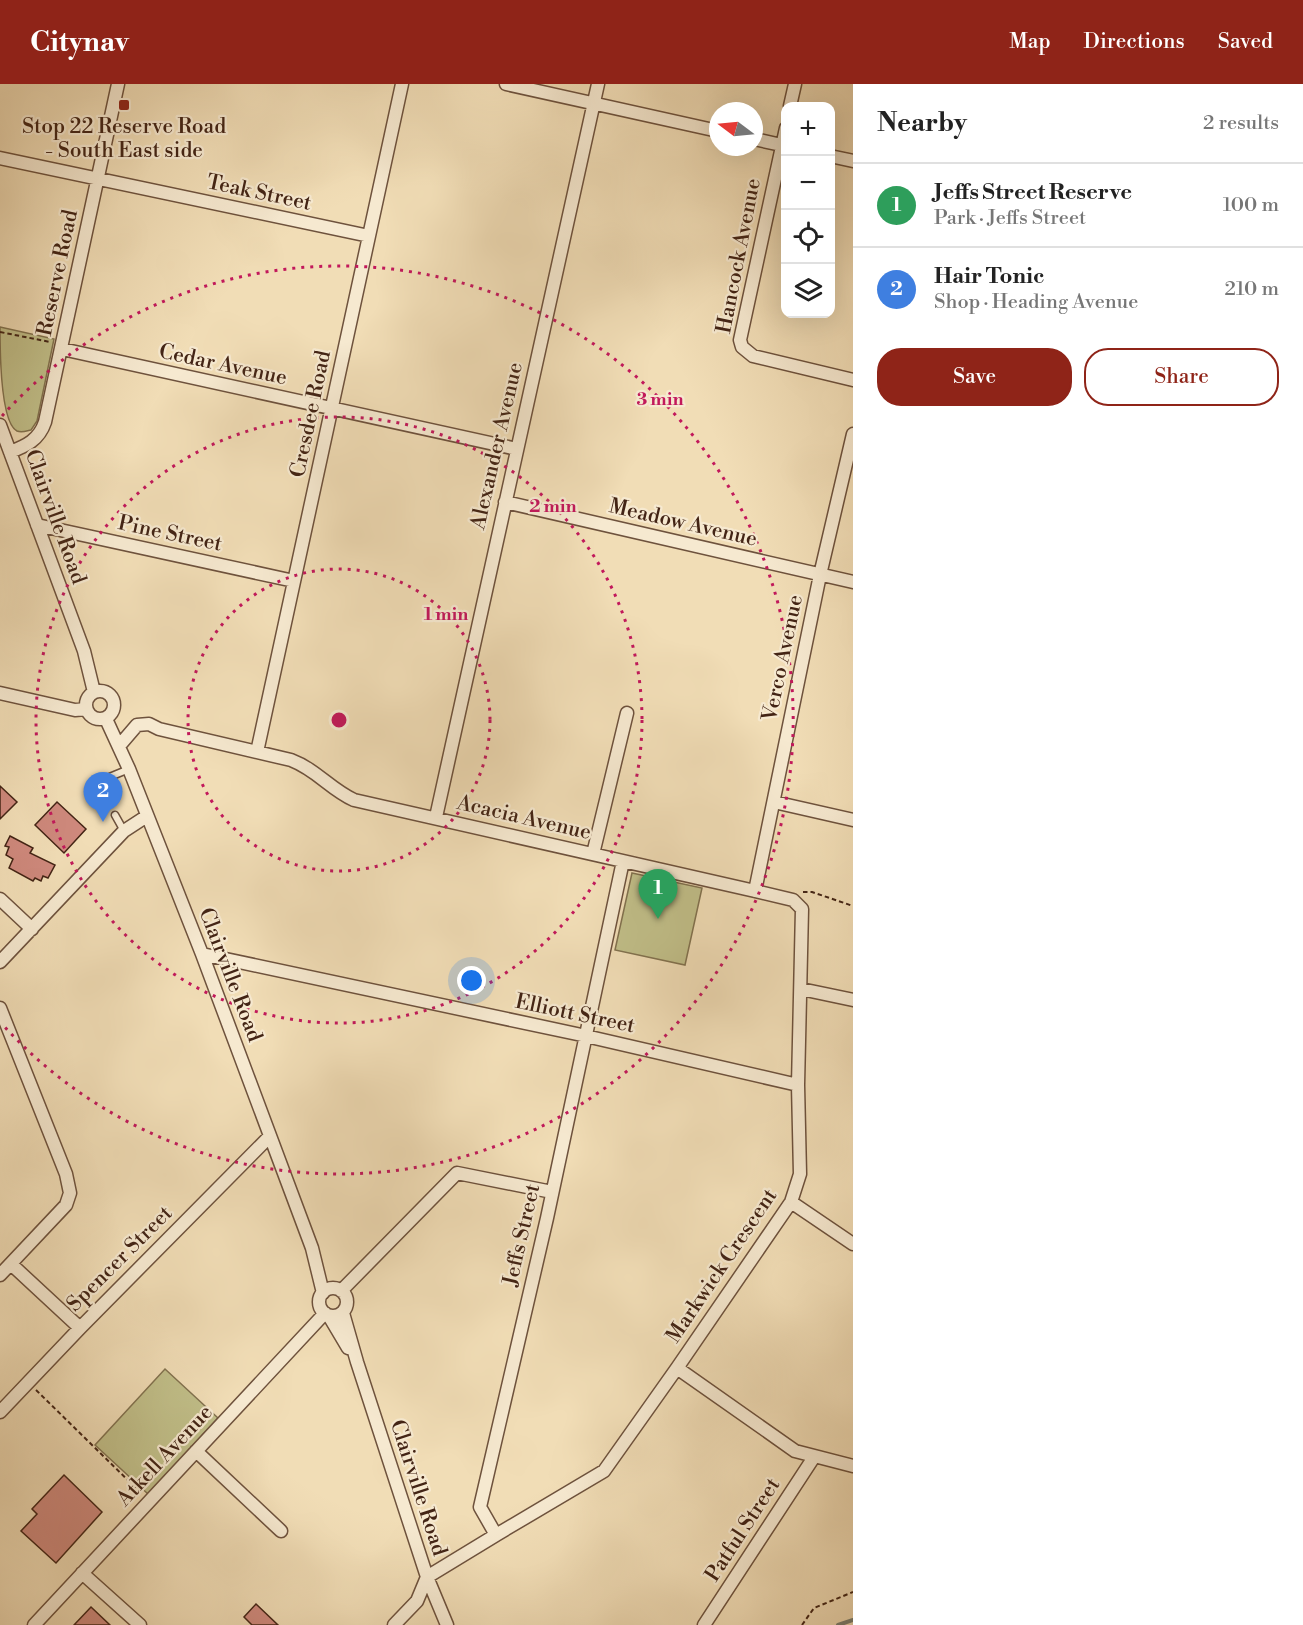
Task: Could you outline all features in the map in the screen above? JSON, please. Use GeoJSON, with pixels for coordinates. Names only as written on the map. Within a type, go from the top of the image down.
{"type":"FeatureCollection","features":[{"type":"Feature","properties":{"kind":"street","name":"Reserve Road"},"geometry":{"type":"LineString","coordinates":[[10,452],[32,441],[42,430],[118,84]]}},
{"type":"Feature","properties":{"kind":"street","name":"Cresdee Road"},"geometry":{"type":"LineString","coordinates":[[256,752],[402,84]]}},
{"type":"Feature","properties":{"kind":"street"},"geometry":{"type":"LineString","coordinates":[[506,84],[709,129]]}},
{"type":"Feature","properties":{"kind":"street","name":"Alexander Avenue"},"geometry":{"type":"LineString","coordinates":[[436,817],[598,84]]}},
{"type":"Feature","properties":{"kind":"street"},"geometry":{"type":"LineString","coordinates":[[791,102],[795,84]]}},
{"type":"Feature","properties":{"kind":"street"},"geometry":{"type":"LineString","coordinates":[[763,141],[781,144]]}},
{"type":"Feature","properties":{"kind":"street","name":"Hancock Avenue"},"geometry":{"type":"LineString","coordinates":[[781,156],[740,332],[742,347],[753,356],[853,380]]}},
{"type":"Feature","properties":{"kind":"street"},"geometry":{"type":"LineString","coordinates":[[835,157],[853,161]]}},
{"type":"Feature","properties":{"kind":"street","name":"Teak Street"},"geometry":{"type":"LineString","coordinates":[[0,158],[369,236]]}},
{"type":"Feature","properties":{"kind":"street","name":"Cedar Avenue"},"geometry":{"type":"LineString","coordinates":[[62,347],[517,449]]}},
{"type":"Feature","properties":{"kind":"street","name":"Clairville Road"},"geometry":{"type":"LineString","coordinates":[[0,425],[84,651],[94,692]]}},
{"type":"Feature","properties":{"kind":"street","name":"Verco Avenue"},"geometry":{"type":"LineString","coordinates":[[755,891],[820,575],[853,434]]}},
{"type":"Feature","properties":{"kind":"street","name":"Meadow Avenue"},"geometry":{"type":"LineString","coordinates":[[505,502],[853,582]]}},
{"type":"Feature","properties":{"kind":"street","name":"Pine Street"},"geometry":{"type":"LineString","coordinates":[[37,525],[294,580]]}},
{"type":"Feature","properties":{"kind":"street"},"geometry":{"type":"LineString","coordinates":[[104,691],[112,697],[114,707],[106,719],[98,720],[90,717],[86,710],[87,699],[94,692],[104,691]]}},
{"type":"Feature","properties":{"kind":"street"},"geometry":{"type":"LineString","coordinates":[[0,693],[75,710],[86,710]]}},
{"type":"Feature","properties":{"kind":"street"},"geometry":{"type":"LineString","coordinates":[[593,854],[627,713]]}},
{"type":"Feature","properties":{"kind":"street","name":"Clairville Road"},"geometry":{"type":"LineString","coordinates":[[106,719],[129,770],[202,954],[312,1248],[323,1293]]}},
{"type":"Feature","properties":{"kind":"street","name":"Acacia Avenue"},"geometry":{"type":"LineString","coordinates":[[118,746],[137,725],[145,723],[159,729],[306,765],[345,796],[354,800],[793,900]]}},
{"type":"Feature","properties":{"kind":"street"},"geometry":{"type":"LineString","coordinates":[[774,802],[853,820]]}},
{"type":"Feature","properties":{"kind":"street"},"geometry":{"type":"LineString","coordinates":[[0,962],[124,831],[147,816]]}},
{"type":"Feature","properties":{"kind":"street","name":"Jeffs Street"},"geometry":{"type":"LineString","coordinates":[[496,1535],[480,1507],[552,1192],[623,861]]}},
{"type":"Feature","properties":{"kind":"street"},"geometry":{"type":"LineString","coordinates":[[0,899],[32,929]]}},
{"type":"Feature","properties":{"kind":"street","name":"Markwick Crescent"},"geometry":{"type":"LineString","coordinates":[[496,1535],[604,1471],[791,1202],[800,1174],[798,1085],[802,909],[793,900]]}},
{"type":"Feature","properties":{"kind":"street","name":"Elliott Street"},"geometry":{"type":"LineString","coordinates":[[202,954],[585,1036],[798,1085]]}},
{"type":"Feature","properties":{"kind":"street"},"geometry":{"type":"LineString","coordinates":[[801,989],[853,999]]}},
{"type":"Feature","properties":{"kind":"street"},"geometry":{"type":"LineString","coordinates":[[0,1008],[66,1174],[70,1193],[66,1205],[0,1275]]}},
{"type":"Feature","properties":{"kind":"street","name":"Spencer Street"},"geometry":{"type":"LineString","coordinates":[[0,1412],[270,1136]]}},
{"type":"Feature","properties":{"kind":"street"},"geometry":{"type":"LineString","coordinates":[[339,1290],[457,1173],[552,1192]]}},
{"type":"Feature","properties":{"kind":"street"},"geometry":{"type":"LineString","coordinates":[[791,1202],[853,1244]]}},
{"type":"Feature","properties":{"kind":"street","name":"Clairville Road"},"geometry":{"type":"LineString","coordinates":[[312,1248],[339,1290]]}},
{"type":"Feature","properties":{"kind":"street"},"geometry":{"type":"LineString","coordinates":[[11,1264],[80,1328]]}},
{"type":"Feature","properties":{"kind":"street"},"geometry":{"type":"LineString","coordinates":[[332,1288],[339,1290],[347,1299],[343,1313],[334,1316],[327,1314],[319,1301],[323,1293],[332,1288]]}},
{"type":"Feature","properties":{"kind":"street","name":"Clairville Road"},"geometry":{"type":"LineString","coordinates":[[343,1313],[427,1577],[447,1625]]}},
{"type":"Feature","properties":{"kind":"street","name":"Clairville Road"},"geometry":{"type":"LineString","coordinates":[[327,1314],[357,1362]]}},
{"type":"Feature","properties":{"kind":"street","name":"Atkell Avenue"},"geometry":{"type":"LineString","coordinates":[[34,1625],[327,1314]]}},
{"type":"Feature","properties":{"kind":"street"},"geometry":{"type":"LineString","coordinates":[[677,1368],[795,1451],[853,1466]]}},
{"type":"Feature","properties":{"kind":"street"},"geometry":{"type":"LineString","coordinates":[[196,1452],[281,1532]]}},
{"type":"Feature","properties":{"kind":"street","name":"Patful Street"},"geometry":{"type":"LineString","coordinates":[[704,1625],[814,1457]]}},
{"type":"Feature","properties":{"kind":"street"},"geometry":{"type":"LineString","coordinates":[[394,1625],[417,1601],[427,1577],[496,1535]]}},
{"type":"Feature","properties":{"kind":"street"},"geometry":{"type":"LineString","coordinates":[[82,1573],[140,1625]]}},
{"type":"Feature","properties":{"kind":"lane"},"geometry":{"type":"LineString","coordinates":[[100,781],[129,770]]}},
{"type":"Feature","properties":{"kind":"lane"},"geometry":{"type":"LineString","coordinates":[[115,815],[124,831]]}},
{"type":"Feature","properties":{"kind":"path"},"geometry":{"type":"LineString","coordinates":[[0,332],[62,347]]}},
{"type":"Feature","properties":{"kind":"path"},"geometry":{"type":"LineString","coordinates":[[793,900],[800,891],[813,892],[853,906]]}},
{"type":"Feature","properties":{"kind":"path"},"geometry":{"type":"LineString","coordinates":[[28,1382],[149,1502]]}},
{"type":"Feature","properties":{"kind":"path"},"geometry":{"type":"LineString","coordinates":[[802,1625],[814,1608],[853,1592]]}},
{"type":"Feature","properties":{"kind":"shaded area"},"geometry":{"type":"Polygon","coordinates":[[[0,327],[54,339],[37,421],[31,430],[17,431],[11,425],[7,414],[2,384],[0,327]]]}},
{"type":"Feature","properties":{"kind":"shaded area"},"geometry":{"type":"Polygon","coordinates":[[[632,873],[702,888],[685,965],[615,950],[632,873]]]}},
{"type":"Feature","properties":{"kind":"shaded area"},"geometry":{"type":"Polygon","coordinates":[[[165,1369],[218,1418],[148,1494],[95,1445],[165,1369]]]}},
{"type":"Feature","properties":{"kind":"building"},"geometry":{"type":"Polygon","coordinates":[[[0,786],[17,802],[0,819],[0,786]]]}},
{"type":"Feature","properties":{"kind":"building"},"geometry":{"type":"Polygon","coordinates":[[[57,802],[86,829],[64,853],[35,825],[57,802]]]}},
{"type":"Feature","properties":{"kind":"building"},"geometry":{"type":"Polygon","coordinates":[[[10,836],[33,848],[30,853],[55,865],[48,878],[43,876],[41,881],[35,878],[33,881],[9,868],[13,859],[6,855],[9,847],[5,846],[10,836]]]}},
{"type":"Feature","properties":{"kind":"building"},"geometry":{"type":"Polygon","coordinates":[[[64,1475],[102,1512],[56,1563],[21,1531],[37,1514],[32,1509],[64,1475]]]}},
{"type":"Feature","properties":{"kind":"building"},"geometry":{"type":"Polygon","coordinates":[[[256,1604],[278,1625],[252,1625],[244,1617],[256,1604]]]}},
{"type":"Feature","properties":{"kind":"building"},"geometry":{"type":"Polygon","coordinates":[[[91,1607],[110,1625],[74,1625],[91,1607]]]}},
{"type":"Feature","properties":{"kind":"waterway"},"geometry":{"type":"LineString","coordinates":[[838,1625],[853,1620]]}},
{"type":"Feature","properties":{"kind":"place","name":"Stop 22 Reserve Road - South East side"},"geometry":{"type":"Point","coordinates":[124,105]}},
{"type":"Feature","properties":{"kind":"place","name":"Hair Tonic"},"geometry":{"type":"Point","coordinates":[103,822]}},
{"type":"Feature","properties":{"kind":"place","name":"Jeffs Street Reserve"},"geometry":{"type":"Point","coordinates":[658,919]}}]}
